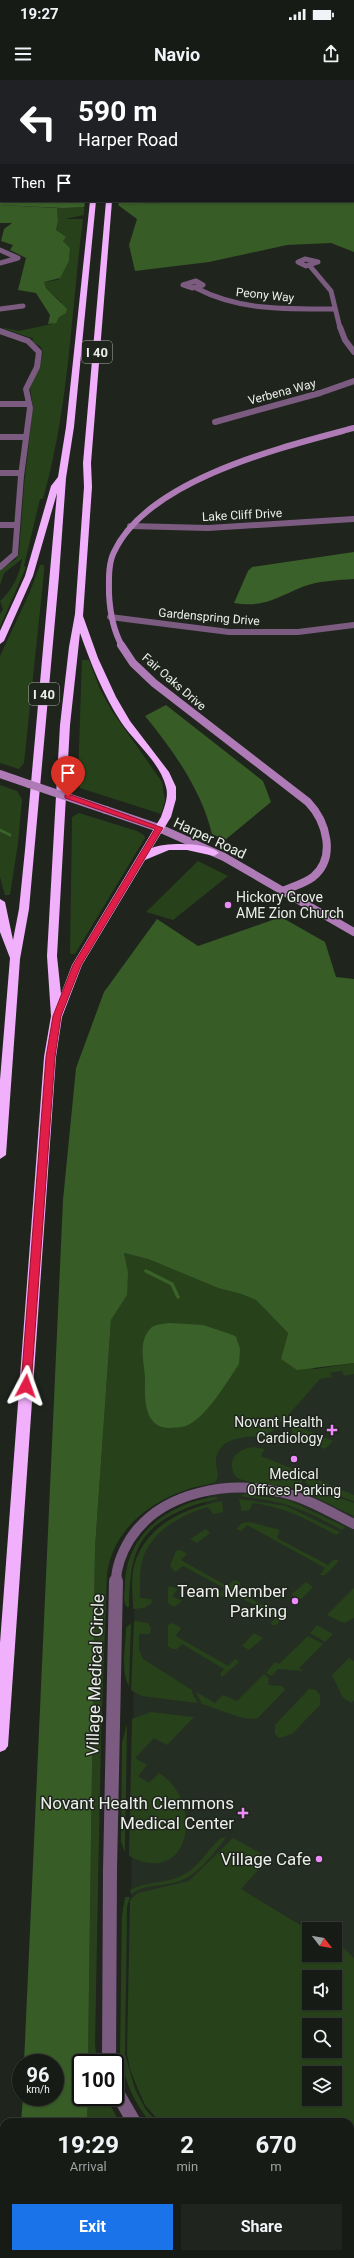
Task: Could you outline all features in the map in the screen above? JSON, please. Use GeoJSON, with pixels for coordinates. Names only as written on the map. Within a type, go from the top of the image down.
{"type":"FeatureCollection","features":[{"type":"Feature","properties":{"kind":"highway","name":"I 40"},"geometry":{"type":"LineString","coordinates":[[0,1155],[16,959],[24,909],[30,850],[62,478],[70,427],[93,202]]}},
{"type":"Feature","properties":{"kind":"highway","name":"I 40"},"geometry":{"type":"LineString","coordinates":[[0,1746],[50,1057],[57,1016],[52,956],[66,725],[73,647],[78,614],[88,487],[87,463],[109,202]]}},
{"type":"Feature","properties":{"kind":"highway"},"geometry":{"type":"LineString","coordinates":[[0,641],[29,576],[55,486],[62,478]]}},
{"type":"Feature","properties":{"kind":"highway"},"geometry":{"type":"LineString","coordinates":[[57,1016],[77,965],[143,857],[170,806],[171,787],[109,694],[78,614]]}},
{"type":"Feature","properties":{"kind":"highway"},"geometry":{"type":"LineString","coordinates":[[143,857],[152,849],[163,846],[192,848],[214,852]]}},
{"type":"Feature","properties":{"kind":"highway"},"geometry":{"type":"LineString","coordinates":[[0,902],[6,936],[16,959]]}},
{"type":"Feature","properties":{"kind":"street"},"geometry":{"type":"LineString","coordinates":[[0,250],[18,258],[0,263]]}},
{"type":"Feature","properties":{"kind":"street"},"geometry":{"type":"LineString","coordinates":[[310,266],[332,294],[335,309],[348,346],[354,352]]}},
{"type":"Feature","properties":{"kind":"street","name":"Peony Way"},"geometry":{"type":"LineString","coordinates":[[196,288],[218,299],[256,307],[335,309]]}},
{"type":"Feature","properties":{"kind":"street"},"geometry":{"type":"LineString","coordinates":[[0,309],[22,306]]}},
{"type":"Feature","properties":{"kind":"street"},"geometry":{"type":"LineString","coordinates":[[0,332],[28,341],[38,350],[37,367],[26,389],[29,404],[16,525],[15,554],[11,560],[0,567]]}},
{"type":"Feature","properties":{"kind":"street","name":"Verbena Way"},"geometry":{"type":"LineString","coordinates":[[216,422],[324,392],[354,381]]}},
{"type":"Feature","properties":{"kind":"street"},"geometry":{"type":"LineString","coordinates":[[0,404],[29,404]]}},
{"type":"Feature","properties":{"kind":"street","name":"Fair Oaks Drive"},"geometry":{"type":"LineString","coordinates":[[285,890],[310,879],[321,866],[326,836],[324,823],[318,813],[308,802],[150,680],[127,655],[118,640],[110,617],[109,575],[113,553],[130,526],[141,514],[164,497],[193,481],[290,445],[354,428]]}},
{"type":"Feature","properties":{"kind":"street"},"geometry":{"type":"LineString","coordinates":[[0,436],[26,437]]}},
{"type":"Feature","properties":{"kind":"street"},"geometry":{"type":"LineString","coordinates":[[0,472],[22,473]]}},
{"type":"Feature","properties":{"kind":"street","name":"Lake Cliff Drive"},"geometry":{"type":"LineString","coordinates":[[130,526],[208,528],[354,519]]}},
{"type":"Feature","properties":{"kind":"street"},"geometry":{"type":"LineString","coordinates":[[0,525],[16,525]]}},
{"type":"Feature","properties":{"kind":"street","name":"Gardenspring Drive"},"geometry":{"type":"LineString","coordinates":[[110,617],[229,632],[298,632],[354,625]]}},
{"type":"Feature","properties":{"kind":"street","name":"Harper Road"},"geometry":{"type":"LineString","coordinates":[[0,774],[159,828],[214,852],[285,890],[354,932]]}},
{"type":"Feature","properties":{"kind":"street","name":"Village Medical Circle"},"geometry":{"type":"LineString","coordinates":[[109,2054],[110,1870],[116,1576],[118,1563],[124,1549],[132,1535],[156,1512],[177,1500],[218,1489],[256,1488],[284,1493],[298,1497],[354,1524]]}},
{"type":"Feature","properties":{"kind":"street"},"geometry":{"type":"LineString","coordinates":[[124,2106],[131,2118]]}},
{"type":"Feature","properties":{"kind":"shaded area"},"geometry":{"type":"Polygon","coordinates":[[[0,202],[181,202],[63,208],[0,205],[0,202]]]}},
{"type":"Feature","properties":{"kind":"shaded area"},"geometry":{"type":"Polygon","coordinates":[[[180,202],[354,202],[354,252],[331,243],[287,245],[209,262],[135,271],[129,245],[137,219],[118,205],[180,202]]]}},
{"type":"Feature","properties":{"kind":"shaded area"},"geometry":{"type":"Polygon","coordinates":[[[0,205],[57,208],[58,222],[56,230],[66,237],[63,241],[70,248],[69,261],[60,278],[44,282],[46,288],[67,309],[66,313],[59,317],[56,323],[48,324],[50,315],[36,293],[18,290],[26,258],[10,250],[13,245],[1,241],[4,229],[12,223],[0,223],[0,205]]]}},
{"type":"Feature","properties":{"kind":"shaded area"},"geometry":{"type":"Polygon","coordinates":[[[84,207],[84,215],[65,219],[83,219],[64,395],[52,465],[43,499],[40,499],[24,566],[26,567],[0,627],[0,614],[3,609],[0,601],[15,582],[22,559],[4,573],[0,585],[0,570],[16,559],[19,553],[24,485],[33,407],[30,388],[40,366],[43,352],[41,347],[31,341],[34,339],[0,327],[19,331],[52,324],[61,315],[61,302],[46,288],[44,282],[58,280],[69,261],[70,248],[63,241],[65,237],[56,230],[58,224],[57,208],[84,207]]]}},
{"type":"Feature","properties":{"kind":"shaded area"},"geometry":{"type":"Polygon","coordinates":[[[354,552],[354,579],[314,583],[261,603],[234,603],[248,571],[252,567],[354,552]]]}},
{"type":"Feature","properties":{"kind":"shaded area"},"geometry":{"type":"Polygon","coordinates":[[[40,565],[44,565],[44,572],[24,763],[19,769],[0,763],[0,656],[29,594],[40,565]]]}},
{"type":"Feature","properties":{"kind":"shaded area"},"geometry":{"type":"Polygon","coordinates":[[[82,660],[89,660],[100,689],[112,711],[162,782],[165,801],[161,814],[80,788],[78,777],[82,660]]]}},
{"type":"Feature","properties":{"kind":"shaded area"},"geometry":{"type":"Polygon","coordinates":[[[166,705],[263,781],[271,802],[225,840],[212,834],[194,787],[176,757],[145,716],[166,705]]]}},
{"type":"Feature","properties":{"kind":"shaded area"},"geometry":{"type":"Polygon","coordinates":[[[0,785],[17,791],[22,799],[18,843],[10,895],[5,895],[0,877],[0,785]]]}},
{"type":"Feature","properties":{"kind":"shaded area"},"geometry":{"type":"Polygon","coordinates":[[[79,813],[137,831],[144,835],[145,838],[75,954],[70,954],[72,817],[79,813]]]}},
{"type":"Feature","properties":{"kind":"shaded area"},"geometry":{"type":"Polygon","coordinates":[[[198,861],[228,876],[173,920],[146,912],[198,861]]]}},
{"type":"Feature","properties":{"kind":"shaded area"},"geometry":{"type":"Polygon","coordinates":[[[281,917],[325,942],[336,977],[354,979],[354,1363],[297,1370],[281,1359],[288,1333],[256,1300],[241,1294],[218,1288],[148,1259],[124,1253],[128,1273],[127,1295],[111,1320],[95,1548],[88,2054],[72,2054],[72,2106],[88,2106],[87,2118],[21,2118],[22,2106],[64,2106],[64,2054],[24,2054],[63,1200],[76,1068],[104,992],[157,919],[198,946],[281,917]]]}},
{"type":"Feature","properties":{"kind":"shaded area"},"geometry":{"type":"Polygon","coordinates":[[[124,1253],[148,1259],[218,1288],[241,1294],[256,1300],[288,1333],[281,1359],[315,1369],[354,1363],[354,1374],[344,1376],[342,1371],[330,1373],[332,1377],[320,1379],[283,1421],[275,1424],[273,1431],[267,1434],[266,1437],[243,1437],[228,1442],[222,1446],[218,1452],[216,1460],[218,1477],[215,1482],[189,1489],[171,1496],[145,1511],[124,1532],[110,1559],[107,1574],[101,1736],[95,2044],[96,2054],[88,2054],[95,1548],[111,1320],[125,1295],[127,1274],[124,1253]]]}},
{"type":"Feature","properties":{"kind":"shaded area"},"geometry":{"type":"Polygon","coordinates":[[[170,1323],[203,1325],[233,1335],[236,1337],[240,1349],[239,1364],[223,1389],[202,1414],[188,1425],[170,1428],[161,1427],[154,1423],[147,1409],[143,1346],[146,1334],[152,1327],[170,1323]]]}},
{"type":"Feature","properties":{"kind":"shaded area","name":"Novant Health Clemmons Medical Center"},"geometry":{"type":"Polygon","coordinates":[[[354,1364],[354,2118],[167,2118],[131,1905],[135,1572],[142,1549],[179,1515],[205,1505],[214,1476],[214,1453],[325,1368],[354,1364]]]}},
{"type":"Feature","properties":{"kind":"shaded area"},"geometry":{"type":"Polygon","coordinates":[[[290,1417],[292,1418],[289,1423],[333,1441],[325,1449],[292,1435],[292,1430],[286,1422],[290,1417]]]}},
{"type":"Feature","properties":{"kind":"shaded area"},"geometry":{"type":"Polygon","coordinates":[[[253,1447],[265,1449],[261,1456],[305,1474],[301,1483],[307,1488],[354,1503],[354,1516],[316,1497],[291,1488],[254,1483],[236,1477],[232,1466],[234,1457],[242,1450],[253,1447]]]}},
{"type":"Feature","properties":{"kind":"shaded area"},"geometry":{"type":"Polygon","coordinates":[[[309,1476],[354,1495],[354,1501],[310,1486],[305,1482],[309,1476]]]}},
{"type":"Feature","properties":{"kind":"shaded area"},"geometry":{"type":"Polygon","coordinates":[[[245,1494],[288,1500],[345,1527],[342,1530],[304,1511],[282,1503],[240,1496],[245,1494]]]}},
{"type":"Feature","properties":{"kind":"shaded area"},"geometry":{"type":"Polygon","coordinates":[[[215,1497],[219,1498],[192,1506],[171,1515],[157,1524],[147,1534],[134,1558],[131,1572],[129,1607],[127,1607],[125,1605],[124,1596],[127,1566],[133,1550],[142,1536],[153,1524],[167,1514],[198,1500],[215,1497]]]}},
{"type":"Feature","properties":{"kind":"shaded area"},"geometry":{"type":"Polygon","coordinates":[[[239,1499],[286,1506],[340,1532],[336,1535],[296,1514],[275,1507],[252,1503],[250,1510],[242,1511],[239,1499]]]}},
{"type":"Feature","properties":{"kind":"shaded area"},"geometry":{"type":"Polygon","coordinates":[[[222,1501],[223,1512],[213,1514],[208,1507],[188,1514],[169,1525],[153,1540],[147,1548],[143,1558],[140,1583],[140,1598],[151,1599],[152,1603],[144,1608],[133,1609],[133,1571],[137,1556],[154,1532],[166,1522],[178,1515],[207,1504],[222,1501]]]}},
{"type":"Feature","properties":{"kind":"shaded area"},"geometry":{"type":"Polygon","coordinates":[[[250,1522],[280,1530],[277,1538],[328,1565],[333,1560],[338,1560],[338,1562],[325,1575],[320,1575],[325,1568],[247,1525],[241,1531],[236,1529],[242,1523],[250,1522]]]}},
{"type":"Feature","properties":{"kind":"shaded area"},"geometry":{"type":"Polygon","coordinates":[[[206,1529],[210,1533],[197,1543],[190,1539],[206,1529]]]}},
{"type":"Feature","properties":{"kind":"shaded area"},"geometry":{"type":"Polygon","coordinates":[[[181,1550],[187,1554],[181,1560],[227,1586],[234,1580],[241,1583],[237,1591],[279,1614],[286,1608],[289,1611],[276,1625],[272,1625],[271,1623],[276,1617],[234,1594],[228,1599],[219,1595],[224,1588],[183,1566],[177,1571],[174,1571],[170,1566],[176,1551],[181,1550]]]}},
{"type":"Feature","properties":{"kind":"shaded area"},"geometry":{"type":"Polygon","coordinates":[[[306,1582],[313,1587],[301,1599],[293,1596],[292,1594],[306,1582]]]}},
{"type":"Feature","properties":{"kind":"shaded area"},"geometry":{"type":"Polygon","coordinates":[[[170,1586],[178,1589],[172,1596],[182,1601],[174,1607],[168,1603],[168,1588],[170,1586]]]}},
{"type":"Feature","properties":{"kind":"shaded area"},"geometry":{"type":"Polygon","coordinates":[[[354,1588],[354,1618],[344,1623],[327,1615],[354,1588]]]}},
{"type":"Feature","properties":{"kind":"shaded area"},"geometry":{"type":"Polygon","coordinates":[[[134,1621],[148,1623],[151,1629],[150,1634],[139,1634],[139,1650],[143,1659],[192,1690],[192,1693],[198,1703],[142,1696],[131,1690],[134,1621]]]}},
{"type":"Feature","properties":{"kind":"shaded area"},"geometry":{"type":"Polygon","coordinates":[[[131,1623],[129,1686],[126,1680],[124,1658],[126,1628],[131,1623]]]}},
{"type":"Feature","properties":{"kind":"shaded area"},"geometry":{"type":"Polygon","coordinates":[[[172,1623],[181,1628],[176,1636],[228,1666],[235,1659],[239,1662],[222,1677],[220,1674],[224,1669],[182,1644],[177,1649],[172,1649],[168,1646],[168,1625],[172,1623]]]}},
{"type":"Feature","properties":{"kind":"shaded area"},"geometry":{"type":"Polygon","coordinates":[[[317,1625],[333,1634],[325,1642],[310,1633],[317,1625]]]}},
{"type":"Feature","properties":{"kind":"shaded area"},"geometry":{"type":"Polygon","coordinates":[[[254,1633],[263,1638],[249,1650],[242,1646],[254,1633]]]}},
{"type":"Feature","properties":{"kind":"shaded area"},"geometry":{"type":"Polygon","coordinates":[[[308,1636],[323,1644],[299,1668],[303,1671],[278,1669],[271,1676],[266,1673],[275,1662],[279,1664],[308,1636]]]}},
{"type":"Feature","properties":{"kind":"shaded area"},"geometry":{"type":"Polygon","coordinates":[[[349,1658],[354,1661],[354,1700],[352,1703],[343,1698],[332,1675],[349,1658]]]}},
{"type":"Feature","properties":{"kind":"shaded area"},"geometry":{"type":"Polygon","coordinates":[[[264,1674],[269,1678],[268,1685],[282,1686],[285,1690],[258,1718],[245,1718],[202,1704],[196,1692],[215,1703],[223,1695],[237,1701],[264,1674]]]}},
{"type":"Feature","properties":{"kind":"shaded area"},"geometry":{"type":"Polygon","coordinates":[[[309,1689],[316,1690],[320,1695],[320,1705],[292,1734],[279,1738],[275,1734],[275,1725],[309,1689]]]}},
{"type":"Feature","properties":{"kind":"shaded area"},"geometry":{"type":"Polygon","coordinates":[[[151,1712],[194,1717],[167,1745],[154,1738],[135,1758],[147,1765],[138,1776],[149,1783],[159,1773],[173,1786],[182,1802],[186,1820],[184,1837],[178,1851],[167,1861],[150,1863],[129,1856],[132,1719],[151,1712]]]}},
{"type":"Feature","properties":{"kind":"shaded area"},"geometry":{"type":"Polygon","coordinates":[[[127,1724],[125,1852],[121,1842],[122,1743],[127,1724]]]}},
{"type":"Feature","properties":{"kind":"shaded area"},"geometry":{"type":"Polygon","coordinates":[[[226,1837],[210,1858],[189,1876],[173,1883],[151,1886],[131,1894],[130,1890],[136,1887],[175,1879],[187,1873],[221,1838],[226,1837]]]}},
{"type":"Feature","properties":{"kind":"shaded area"},"geometry":{"type":"Polygon","coordinates":[[[233,1838],[269,1858],[241,1889],[300,1925],[302,1924],[302,1962],[342,1962],[342,1947],[354,1958],[354,2118],[156,2118],[145,2105],[130,2069],[127,2054],[130,1900],[138,1893],[189,1881],[233,1838]]]}},
{"type":"Feature","properties":{"kind":"shaded area"},"geometry":{"type":"Polygon","coordinates":[[[125,1897],[130,1897],[127,1907],[125,2054],[135,2089],[146,2110],[153,2118],[147,2118],[139,2107],[127,2083],[124,2070],[124,2054],[120,2054],[122,1916],[125,1897]]]}},
{"type":"Feature","properties":{"kind":"shaded area"},"geometry":{"type":"Polygon","coordinates":[[[88,2106],[111,2106],[117,2118],[87,2118],[88,2106]]]}},
{"type":"Feature","properties":{"kind":"pier"},"geometry":{"type":"Polygon","coordinates":[[[85,202],[119,202],[118,207],[84,209],[85,202]]]}},
{"type":"Feature","properties":{"kind":"waterway"},"geometry":{"type":"LineString","coordinates":[[0,830],[10,835]]}},
{"type":"Feature","properties":{"kind":"waterway"},"geometry":{"type":"LineString","coordinates":[[146,1271],[172,1284],[178,1297]]}},
{"type":"Feature","properties":{"kind":"place","name":"Hickory Grove AME Zion Church"},"geometry":{"type":"Point","coordinates":[228,905]}},
{"type":"Feature","properties":{"kind":"place","name":"Novant Health Cardiology"},"geometry":{"type":"Point","coordinates":[332,1430]}},
{"type":"Feature","properties":{"kind":"place","name":"Medical Offices Parking"},"geometry":{"type":"Point","coordinates":[294,1459]}},
{"type":"Feature","properties":{"kind":"place","name":"Team Member Parking"},"geometry":{"type":"Point","coordinates":[295,1601]}},
{"type":"Feature","properties":{"kind":"place","name":"Novant Health Clemmons Medical Center"},"geometry":{"type":"Point","coordinates":[243,1813]}},
{"type":"Feature","properties":{"kind":"place","name":"Village Cafe"},"geometry":{"type":"Point","coordinates":[319,1859]}},
{"type":"Feature","properties":{"kind":"route"},"geometry":{"type":"LineString","coordinates":[[26,1386],[50,1057],[57,1016],[62,1008],[77,965],[159,828],[68,797]]}}]}
